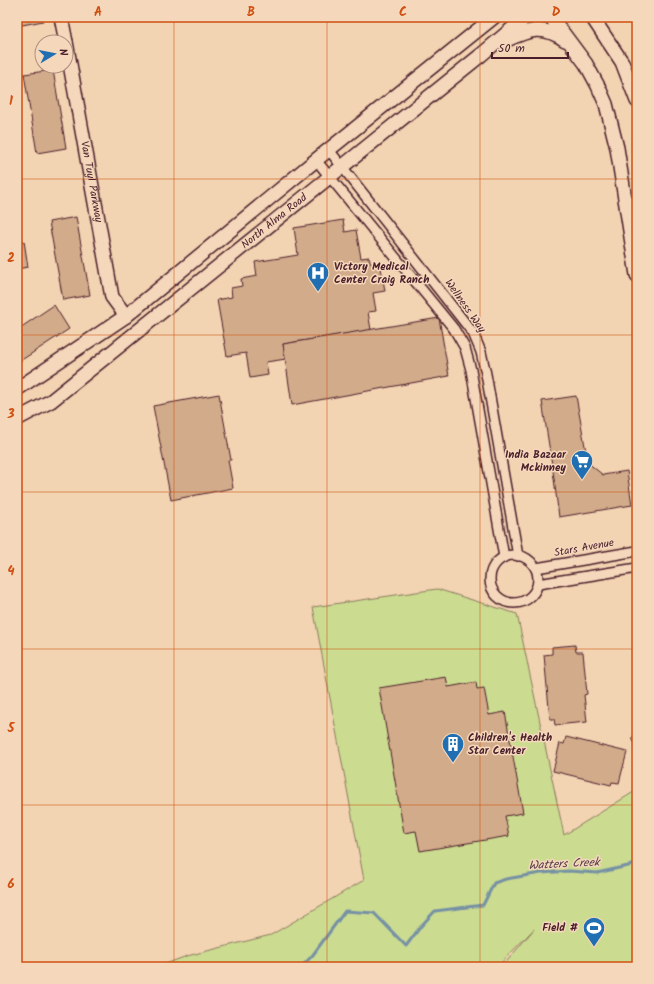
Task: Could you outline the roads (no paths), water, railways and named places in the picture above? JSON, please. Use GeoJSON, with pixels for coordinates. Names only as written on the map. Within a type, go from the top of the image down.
{"type":"FeatureCollection","features":[{"type":"Feature","properties":{"kind":"main road","name":"Van Tuyl Parkway"},"geometry":{"type":"LineString","coordinates":[[62,17],[65,34]]}},
{"type":"Feature","properties":{"kind":"main road","name":"North Alma Road"},"geometry":{"type":"LineString","coordinates":[[17,419],[51,401],[526,17]]}},
{"type":"Feature","properties":{"kind":"main road"},"geometry":{"type":"LineString","coordinates":[[551,17],[586,64],[606,104],[617,148],[634,240],[637,275]]}},
{"type":"Feature","properties":{"kind":"main road"},"geometry":{"type":"LineString","coordinates":[[592,17],[622,62]]}},
{"type":"Feature","properties":{"kind":"main road"},"geometry":{"type":"LineString","coordinates":[[603,17],[618,40],[622,62],[637,101]]}},
{"type":"Feature","properties":{"kind":"main road","name":"North Alma Road"},"geometry":{"type":"LineString","coordinates":[[17,389],[126,316],[316,160],[493,18]]}},
{"type":"Feature","properties":{"kind":"main road"},"geometry":{"type":"LineString","coordinates":[[488,49],[530,30],[538,29],[556,33],[571,44]]}},
{"type":"Feature","properties":{"kind":"main road","name":"Van Tuyl Parkway"},"geometry":{"type":"LineString","coordinates":[[72,74],[112,297],[126,316]]}},
{"type":"Feature","properties":{"kind":"street","name":"Wellness Way"},"geometry":{"type":"LineString","coordinates":[[329,150],[463,319],[472,333],[478,346],[486,374],[518,556]]}},
{"type":"Feature","properties":{"kind":"street","name":"Wellness Way"},"geometry":{"type":"LineString","coordinates":[[316,160],[454,329],[465,348],[471,370],[504,558]]}},
{"type":"Feature","properties":{"kind":"street","name":"Stars Avenue"},"geometry":{"type":"LineString","coordinates":[[536,568],[637,551]]}},
{"type":"Feature","properties":{"kind":"street"},"geometry":{"type":"LineString","coordinates":[[513,555],[518,556],[521,556],[531,562],[536,568],[538,584],[533,595],[528,600],[514,604],[506,602],[498,597],[490,583],[491,574],[497,563],[504,558],[513,555]]}},
{"type":"Feature","properties":{"kind":"street"},"geometry":{"type":"LineString","coordinates":[[538,584],[637,568]]}},
{"type":"Feature","properties":{"kind":"waterway","name":"Watters Creek"},"geometry":{"type":"LineString","coordinates":[[301,967],[312,956],[345,911],[374,913],[406,946],[421,926],[435,911],[483,905],[494,883],[506,879],[541,873],[569,871],[597,873],[637,864]]}},
{"type":"Feature","properties":{"kind":"place","name":"Victory Medical Center Craig Ranch"},"geometry":{"type":"Point","coordinates":[318,292]}},
{"type":"Feature","properties":{"kind":"place","name":"India Bazaar Mckinney"},"geometry":{"type":"Point","coordinates":[582,480]}},
{"type":"Feature","properties":{"kind":"place","name":"Children's Health Star Center"},"geometry":{"type":"Point","coordinates":[453,764]}},
{"type":"Feature","properties":{"kind":"place","name":"Field #"},"geometry":{"type":"Point","coordinates":[594,948]}}]}
